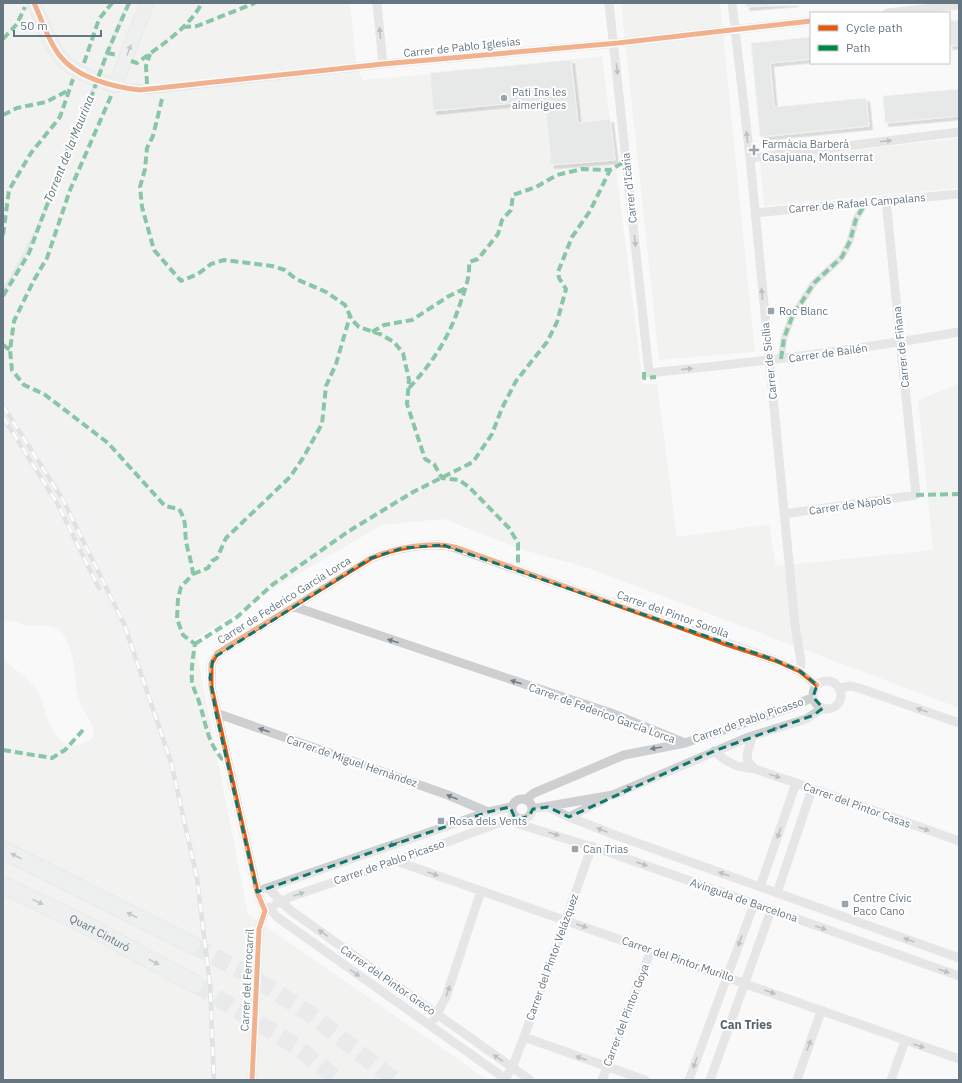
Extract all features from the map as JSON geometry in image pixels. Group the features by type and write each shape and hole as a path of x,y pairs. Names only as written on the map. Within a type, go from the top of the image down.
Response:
{"highway":[{"path":"3,850 192,945"},
{"name":"Quart Cinturó","path":"3,885 82,923 195,984"}],"main road":[{"path":"34,3 57,52 68,64 84,74 112,85 147,3"}],"street":[{"path":"377,3 383,64"},
{"name":"Carrer d'Icària","path":"609,3 648,374"},
{"name":"Carrer de Sicília","path":"732,3 750,158 768,361 801,662 800,671"},
{"path":"896,12 959,5"},
{"name":"Carrer de Pablo Iglesias","path":"112,85 148,90 383,64 810,21"},
{"path":"750,158 959,132"},
{"name":"Carrer de Rafael Campalans","path":"755,213 959,194"},
{"name":"Carrer de Fiñana","path":"886,200 916,495"},
{"path":"781,359 784,338 792,317 814,284 842,258 850,241 856,219 866,202"},
{"name":"Carrer de Bailén","path":"648,374 768,361 959,332"},
{"name":"Carrer de Nàpols","path":"784,514 916,495"},
{"name":"Carrer de Federico García Lorca","path":"256,887 216,713 210,672 213,658 217,653 370,558 384,553 403,548 443,544 518,570"},
{"name":"Carrer del Pintor Sorolla","path":"518,570 775,660 800,671 817,685"},
{"name":"Carrer de Federico García Lorca","path":"292,606 611,713 685,743"},
{"path":"823,681 829,681 839,688 841,694 838,702 831,708 823,708 816,704 813,697 813,692 817,685 823,681"},
{"path":"839,688 851,686 859,688 959,723"},
{"name":"Carrer de Pablo Picasso","path":"526,799 534,793 624,755 685,743 792,707 813,697"},
{"name":"Carrer de Pablo Picasso","path":"569,817 613,795 714,751 752,736 806,719 823,708"},
{"name":"Carrer de Miguel Hernàndez","path":"216,713 448,795 488,812"},
{"path":"752,736 747,755 748,762 755,769"},
{"name":"Carrer del Pintor Casas","path":"714,751 725,760 737,766 755,769 959,841"},
{"path":"760,888 796,783"},
{"path":"777,893 812,789"},
{"name":"Carrer de Pablo Picasso","path":"532,809 613,795"},
{"path":"517,799 526,799 530,802 532,809 530,815 522,820 512,813 511,807 517,799"},
{"name":"Carrer de Pablo Picasso","path":"256,887 268,888 488,812 511,807"},
{"name":"Avinguda de Barcelona","path":"548,807 569,817 760,888 959,958"},
{"name":"Carrer de Pablo Picasso","path":"267,909 293,896 396,861 506,820 522,820"},
{"name":"Avinguda de Barcelona","path":"506,820 522,820 959,976"},
{"name":"Carrer del Pintor Velázquez","path":"512,1068 592,846"},
{"name":"Carrer del Pintor Murillo","path":"396,861 959,1059"},
{"path":"256,887 267,909"},
{"name":"Carrer del Pintor Greco","path":"268,888 280,902 530,1080"},
{"path":"430,1026 446,997 481,891"},
{"path":"689,1080 754,904"},
{"name":"Carrer del Pintor Greco","path":"267,909 276,917 506,1080 512,1068"},
{"name":"Carrer del Ferrocarril","path":"252,1079 259,929 267,909"},
{"path":"710,1080 771,910"},
{"name":"Carrer del Pintor Goya","path":"602,1080 651,950"},
{"path":"797,1080 821,1011"},
{"path":"524,1037 645,1080"},
{"path":"891,1080 905,1041"}],"highlighted area":[{"path":"443,545 775,660 800,671 817,685 813,697 823,708 814,715 714,751 569,817 548,807 533,809 529,816 520,819 514,816 510,807 488,812 257,892 216,713 210,678 213,658 371,558 403,548"}],"shaded area":[{"path":"3,3 350,3 356,61 362,80 499,68 602,56 643,384 657,384 677,537 769,524 776,566 933,550 918,400 959,384 959,708 585,567 520,549 444,519 382,525 286,581 194,640 248,914 488,1080 227,1080 222,968 192,805 155,664 124,585 47,444 3,380"},
{"path":"621,3 720,3 755,352 659,360"},
{"path":"959,138 959,188 764,206 760,161"},
{"path":"3,380 47,444 124,585 155,664 192,805 222,968 227,1080 200,1080 185,904 171,820 138,707 103,613 39,491 3,437"},
{"path":"3,437 39,491 103,613 138,707 171,820 185,904 200,1080 3,1080 3,659 37,690 54,733 59,739 69,745 80,744 93,738 94,733 91,722 79,699 70,648 59,630 51,626 30,626 10,621 3,621"}],"building":[{"path":"746,3 795,3 746,7"},
{"path":"959,20 959,45 950,46 950,21"},
{"path":"810,37 810,59 770,63 774,107 866,98 869,126 760,137 751,43"},
{"path":"571,60 578,123 610,119 615,160 551,165 545,100 433,111 430,73"},
{"path":"959,89 959,116 885,123 883,96"}],"waterway":[{"name":"Torrent de la Maurina","path":"98,77 128,3"},
{"name":"Torrent de la Maurina","path":"3,291 18,267 43,215 96,82"}],"tunnel":[{"path":"192,945 246,973 313,1016 394,1080"},
{"path":"195,984 297,1047 338,1080"}],"railway":[{"path":"3,406 63,500 124,624 171,762 197,878 210,985 214,1080"},
{"path":"3,417 57,503 99,588"}],"marked path":[{"path":"84,63 99,19 112,3"},
{"path":"3,296 29,253 74,133 86,112 107,53 129,3"},
{"path":"131,61 137,63 173,36 189,21 202,3"},
{"path":"183,27 197,26 255,3"},
{"path":"3,39 17,24 25,7"},
{"path":"107,53 117,55"},
{"path":"147,84 146,66 150,54"},
{"path":"3,235 9,190 31,153 60,117 73,79"},
{"path":"3,115 17,108 46,102 69,90"},
{"path":"111,96 70,190 47,258 34,280 14,321 10,350 12,370 24,385 44,394 108,443 165,506 179,509 185,524 186,541 193,574 181,587 178,598 177,619 183,635 195,644 192,667 193,684 209,736 216,750 227,764"},
{"path":"162,99 153,136 147,148 145,169 140,187 142,207 154,250 181,281 198,274 211,264 224,260 272,266 285,270 296,279 326,292 345,305 352,320 359,327 380,334 394,342 403,353 409,380 407,404 425,459 434,464 442,478 459,480 469,487 509,528 518,543 518,570"},
{"path":"195,644 237,617 272,585 349,531 413,492 473,462 492,434 502,408 516,381 547,342 557,322 566,289 559,278 558,272 572,237 590,211 610,170 626,161"},
{"path":"409,388 434,358 452,326 466,286 469,272 469,262 478,259 498,234 502,220 511,210 513,195 536,187 557,175 582,169 610,170"},
{"path":"781,359 784,338 792,317 814,283 842,257 850,241 856,219 866,202"},
{"path":"372,332 384,325 412,320 449,296 466,288"},
{"path":"193,574 208,568 212,561 217,558 226,538 290,477 303,458 322,424 326,386 336,364 350,316"},
{"path":"3,345 10,350"},
{"path":"644,372 644,378 656,377"},
{"path":"916,495 959,494"},
{"path":"3,750 52,758 65,750 83,730"}],"cycle path":[{"path":"34,3 52,44 67,64 86,76 107,84 140,90 383,64 618,43 810,21"},
{"path":"252,1080 259,929 265,911 257,892 211,687 211,664 217,653 371,558 402,548 437,545 458,548 723,643 775,660 800,671 817,685"}],"place":[{"name":"Pati Ins les aimerigues","path":"504,98"},
{"name":"Farmàcia Barberà Casajuana, Montserrat","path":"754,150"},
{"name":"Roc Blanc","path":"771,311"},
{"name":"Rosa dels Vents","path":"441,821"},
{"name":"Can Trias","path":"575,849"},
{"name":"Centre Cívic Paco Cano","path":"845,904"}],"district":[{"name":"Can Tries","path":"746,1025"}]}
